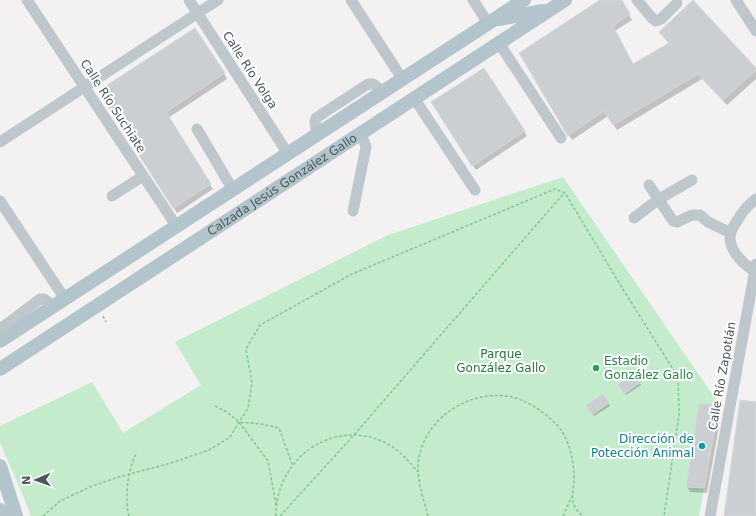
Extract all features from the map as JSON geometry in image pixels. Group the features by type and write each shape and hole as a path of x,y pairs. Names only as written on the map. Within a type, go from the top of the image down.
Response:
{"main road":[{"name":"Calzada Jesús González Gallo","path":"0,341 524,0"},
{"name":"Calzada Jesús González Gallo","path":"0,369 565,0"},
{"path":"490,22 550,10"},
{"path":"0,466 16,516"},
{"path":"0,510 2,516"}],"street":[{"name":"Calle Río Volga","path":"189,0 288,154"},
{"path":"0,142 218,0"},
{"path":"351,0 403,80"},
{"path":"473,0 490,22"},
{"path":"637,0 656,21 661,19 677,3"},
{"path":"736,0 756,31"},
{"name":"Calle Río Suchiate","path":"32,2 85,87 177,227"},
{"path":"499,43 562,138"},
{"path":"414,98 475,190"},
{"path":"197,129 233,190"},
{"path":"353,211 366,147 361,133"},
{"path":"112,196 143,176"},
{"path":"634,218 659,199 692,180"},
{"path":"650,185 673,221 677,222 692,214 700,215 708,222 731,233"},
{"path":"755,268 746,266 736,255 731,242 731,233 744,210 756,199"},
{"path":"0,201 60,303"},
{"name":"Calle Río Zapotlán","path":"710,516 755,268"},
{"path":"0,329 40,299 60,303"}],"path":[{"path":"43,516 60,501 92,486 171,463 209,450 230,437 248,408 252,383 246,349 260,325 352,274 555,189 564,192 678,377 679,415 664,516"},
{"path":"280,516 354,436 564,192"},
{"path":"428,516 418,472 419,454 427,436 437,422 452,408 470,400 494,396 513,397 535,406 555,423 568,442 572,456 574,476 572,495 573,504 583,516"},
{"path":"215,406 227,412 239,422 268,461 276,507 276,516"},
{"path":"239,422 262,424 279,428 292,465"},
{"path":"276,507 281,485 292,465 304,452 320,443 336,437 369,437 384,442 397,450 418,472"},
{"path":"129,516 127,509 130,474 136,454"},
{"path":"563,516 572,495"}],"green space":[{"name":"Parque González Gallo","path":"563,177 719,404 699,516 31,516 0,443 0,426 92,382 123,433 201,385 175,342 388,235"}],"building":[{"path":"600,0 622,0 630,14 613,26 633,64 669,43 659,32 693,0 756,68 756,70 723,100 698,74 613,125 604,111 568,136 519,53"},
{"path":"195,28 225,73 166,112 211,184 173,208 98,91"},
{"path":"484,68 525,131 472,166 431,102"},
{"path":"635,373 641,382 624,394 618,384"},
{"path":"603,394 609,403 592,415 586,405"},
{"path":"740,400 756,402 756,516 724,516"},
{"name":"Dirección de Potección Animal","path":"699,404 719,404 704,488 686,487"}],"place":[{"name":"Estadio González Gallo","path":"596,368"},
{"name":"Dirección de Potección Animal","path":"702,446"}]}
